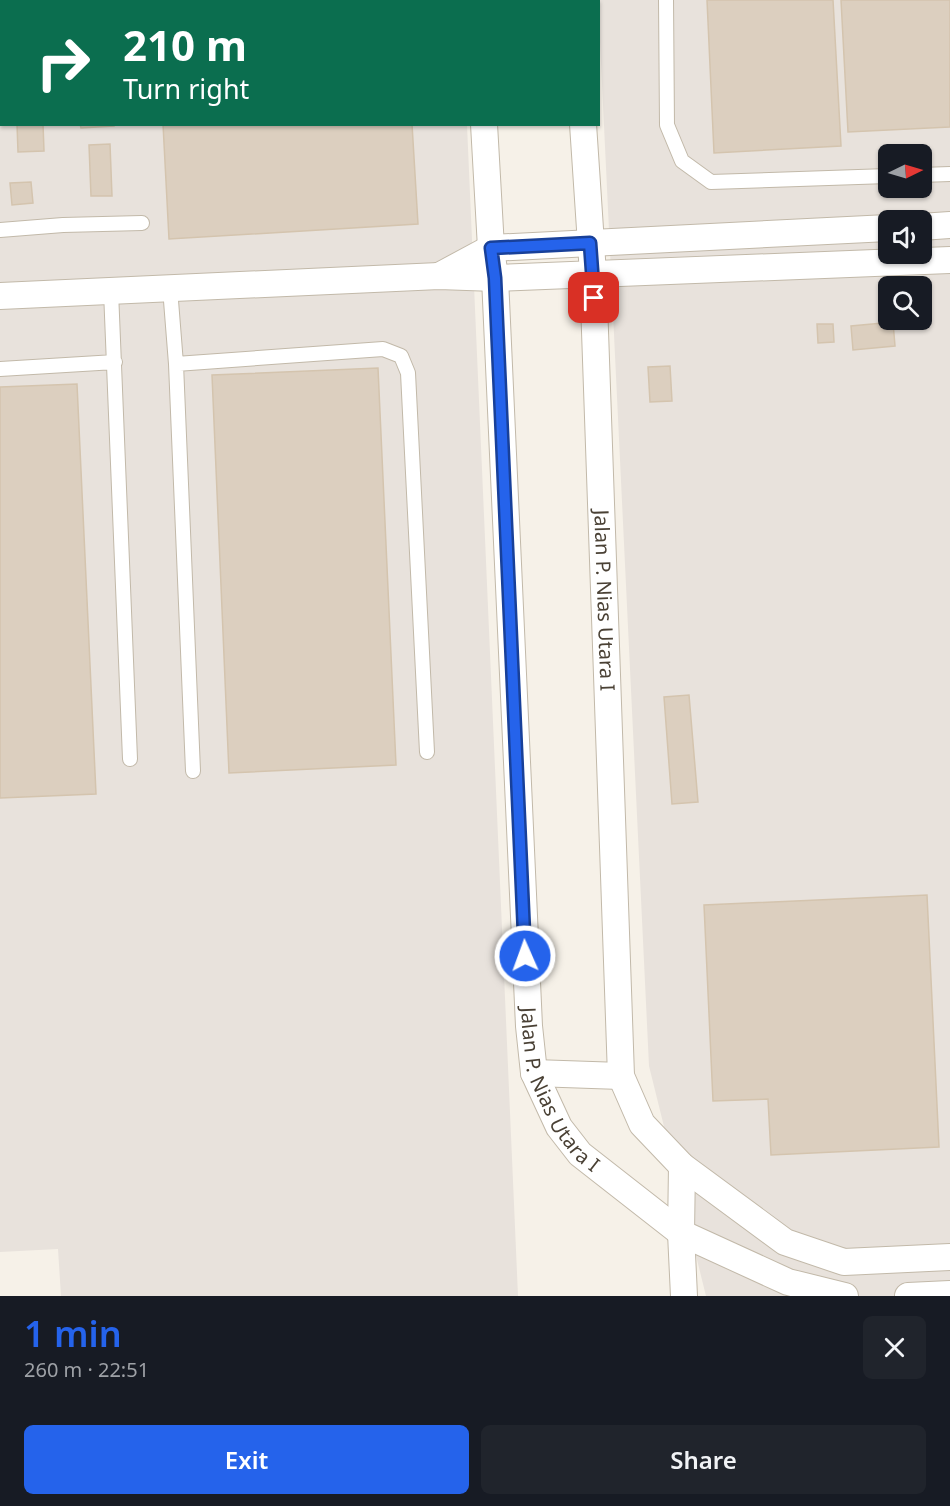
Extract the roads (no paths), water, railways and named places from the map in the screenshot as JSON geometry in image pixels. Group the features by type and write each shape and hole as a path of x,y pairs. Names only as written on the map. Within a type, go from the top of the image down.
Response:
{"street":[{"name":"Jalan P. Nias Utara I","path":"484,126 491,248 495,278 528,1026 534,1072 559,1126 580,1154 681,1233 788,1282 845,1296"},
{"name":"Jalan P. Nias Utara I","path":"583,126 593,274 621,1076"},
{"path":"932,226 950,225"},
{"path":"439,276 491,248 878,229"},
{"path":"0,296 439,276 495,278 950,260"},
{"path":"534,1072 621,1076 642,1124 682,1166 785,1242 844,1262 950,1257"},
{"path":"682,1166 681,1233 684,1296"},
{"path":"908,1296 950,1294"}],"lane":[{"path":"666,0 667,125 682,161 711,182 878,176"},
{"path":"932,175 950,174"},
{"path":"0,230 63,225 142,223"},
{"path":"170,288 176,364 193,771"},
{"path":"111,291 130,759"},
{"path":"176,364 383,349 401,356 408,373 427,752"},
{"path":"0,369 115,362"}]}
